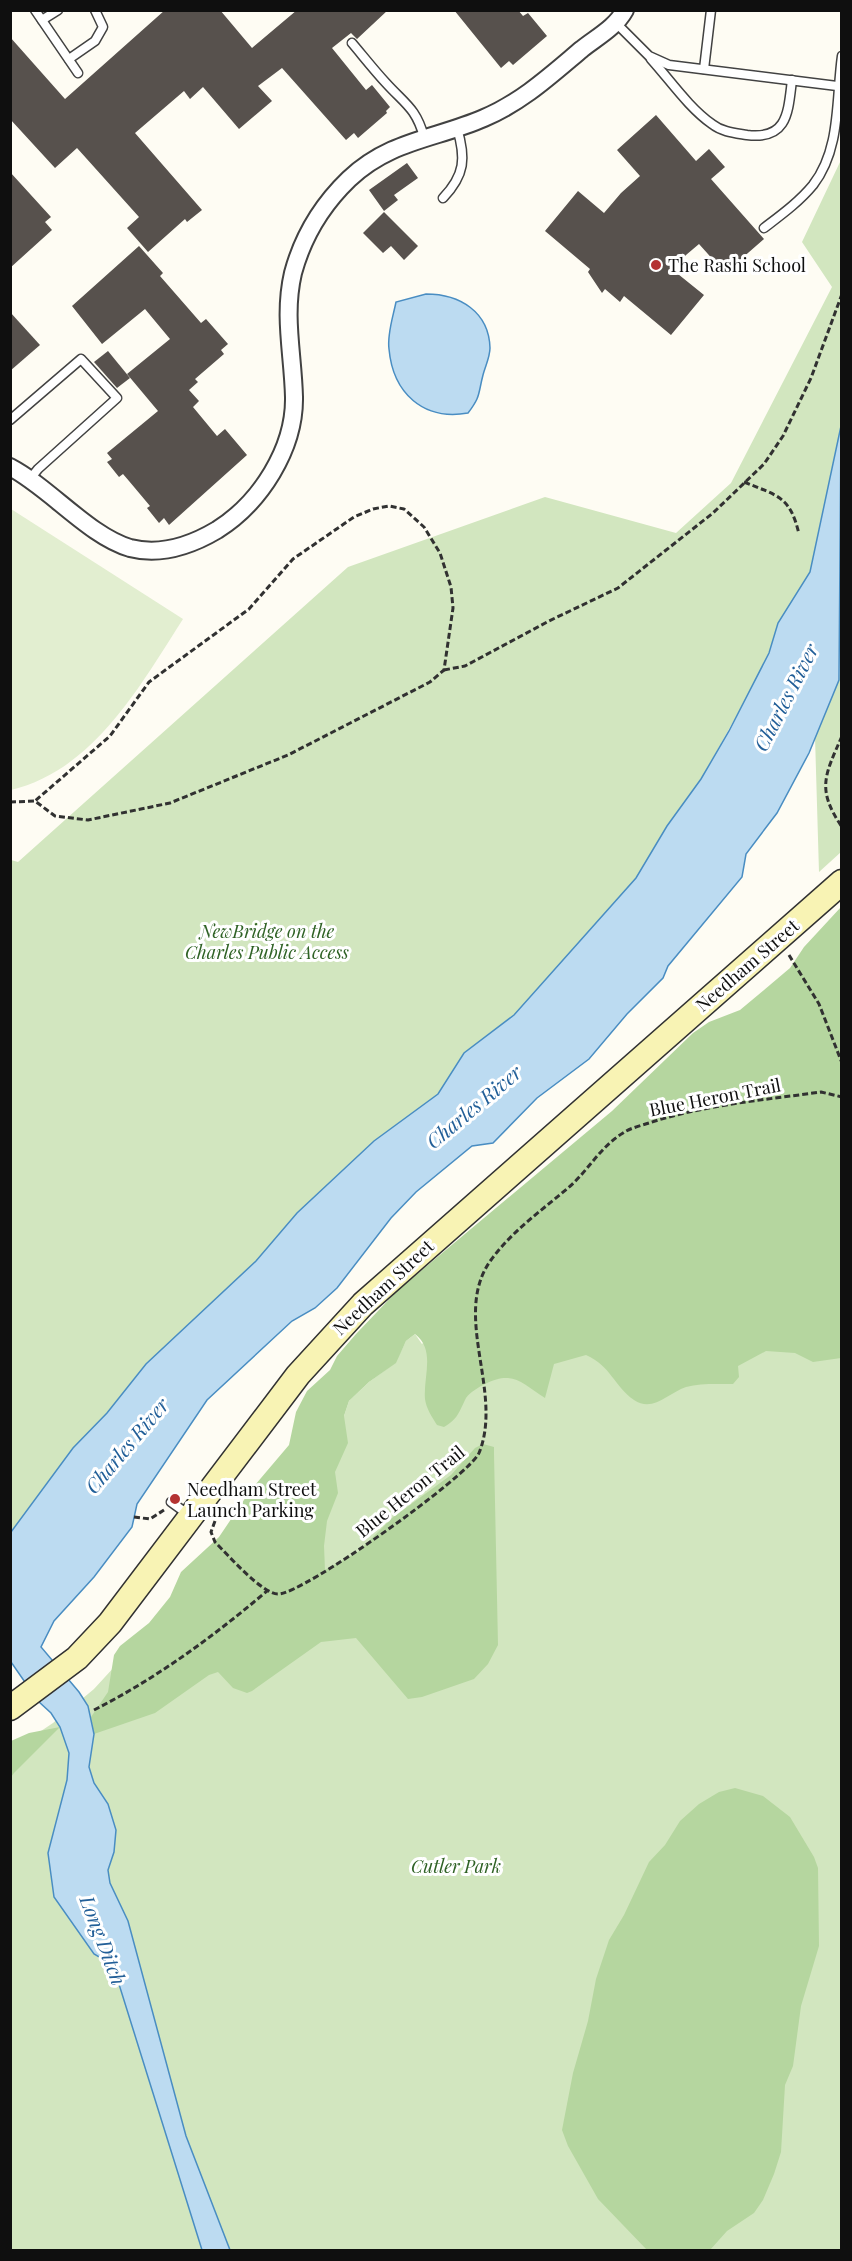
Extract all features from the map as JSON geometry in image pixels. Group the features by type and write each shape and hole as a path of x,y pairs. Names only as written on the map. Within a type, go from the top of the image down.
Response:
{"main road":[{"name":"Needham Street","path":"15,1705 77,1658 129,1602 297,1375 363,1304 842,882"}],"street":[{"path":"10,467 30,479 101,533 119,544 138,550 158,551 183,546 210,534 237,516 267,480 282,451 291,424 294,401 287,314 294,272 307,235 330,200 356,173 385,153 423,137 457,128 493,114 528,94 620,17"}],"lane":[{"path":"35,10 78,73"},
{"path":"42,20 58,10"},
{"path":"69,59 99,37 103,27 95,10"},
{"path":"704,69 711,10"},
{"path":"620,17 642,50 711,124 731,133 757,136 778,129 786,118 792,80"},
{"path":"352,42 386,83 410,105 418,118 423,137"},
{"path":"642,50 662,62 837,86"},
{"path":"764,228 804,195 827,164 835,125 837,86 842,56"},
{"path":"443,198 457,182 464,168 464,152 457,128"},
{"path":"10,420 81,359 117,398 38,469 30,479"},
{"path":"171,1502 192,1517"}],"path":[{"path":"35,801 55,816 87,820 170,803 327,736 430,682 444,670 465,666 549,621 618,588 713,513 764,464 783,436 812,378 842,294"},
{"path":"744,482 783,499 795,516 799,534"},
{"path":"10,802 35,801 110,736 149,682 249,609 293,559 354,517 373,509 388,506 404,509 424,527 440,553 450,587 453,608 444,670"},
{"path":"842,736 824,783 828,805 842,827"},
{"path":"777,938 819,1004 842,1063"},
{"name":"Blue Heron Trail","path":"267,1591 279,1594 290,1592 336,1566 380,1536 476,1459 485,1436 481,1355 475,1314 479,1278 504,1244 578,1179 608,1144 625,1131 665,1118 821,1092 842,1097"},
{"path":"94,1710 134,1690 166,1668 267,1591 215,1542 211,1528 221,1509 208,1495"},
{"path":"134,1517 150,1519 171,1502"}],"green space":[{"name":"NewBridge on the Charles Public Access","path":"841,160 841,426 810,572 778,623 769,653 752,688 701,779 667,826 636,878 514,1015 464,1053 438,1094 374,1141 297,1213 256,1261 146,1364 107,1413 73,1448 11,1532 11,860 18,862 348,567 545,497 676,533 731,483 832,287 802,242"},
{"path":"11,509 183,619 132,697 91,745 67,764 40,780 11,790"},
{"path":"841,664 841,852 819,872 815,737 839,680"},
{"path":"841,907 841,1358 813,1362 795,1353 766,1351 738,1366 739,1377 733,1384 703,1384 686,1387 660,1401 648,1404 634,1400 602,1365 586,1355 554,1364 545,1398 523,1383 510,1378 485,1384 466,1398 455,1418 444,1427 437,1425 427,1406 425,1391 427,1356 421,1340 415,1334 406,1341 396,1363 369,1382 349,1401 344,1416 348,1443 335,1472 338,1493 327,1521 324,1546 325,1570 358,1552 392,1518 451,1475 475,1448 483,1444 494,1447 498,1645 488,1664 474,1679 422,1697 408,1699 356,1638 321,1642 252,1691 247,1693 233,1688 218,1672 209,1675 155,1713 94,1734 91,1717 108,1692 114,1655 120,1646 149,1623 170,1597 181,1572 219,1537 250,1491 289,1445 296,1412 307,1391 330,1370 337,1356 356,1334 398,1290 612,1111 693,1033 709,1022 740,1010 790,968 804,947"},
{"name":"Cutler Park","path":"841,926 841,2250 11,2250 11,1751 53,1723 94,1689 344,1416 349,1401 369,1382 395,1363 406,1341 415,1334 422,1344"},
{"path":"60,1727 11,1777 11,1741 29,1733"},
{"path":"735,1788 763,1796 790,1817 818,1868 819,1946 801,2006 793,2066 785,2085 781,2152 763,2200 754,2213 727,2231 710,2250 647,2250 598,2199 568,2146 562,2130 596,1979 609,1940 624,1915 649,1862 665,1845 680,1821 699,1804 719,1792"}],"water":[{"path":"426,294 450,297 461,302 478,315 488,335 490,348 488,358 477,399 468,413 437,413 424,408 404,391 392,365 389,337 396,302"},
{"path":"841,426 839,680 809,753 777,813 746,854 742,877 668,966 663,978 627,1014 589,1059 537,1098 493,1143 472,1146 416,1192 391,1218 337,1288 315,1308 292,1321 207,1400 137,1504 132,1527 94,1577 54,1621 41,1647 88,1706 94,1734 89,1767 94,1783 108,1804 116,1830 114,1852 108,1870 110,1883 128,1921 186,2136 230,2250 202,2250 113,1965 94,1954 54,1897 48,1853 67,1780 69,1753 60,1727 51,1713 38,1701 11,1662 11,1532 73,1448 107,1413 146,1364 256,1261 297,1213 374,1141 438,1094 464,1053 514,1015 636,878 667,826 701,779 729,731 769,653 778,623 810,572"}],"building":[{"path":"165,10 220,10 252,48 297,10 388,10 357,39 351,33 332,48 366,90 372,85 390,107 387,113 358,138 354,133 346,140 282,68 258,86 272,101 239,129 203,87 190,99 184,91 135,133 202,210 187,222 185,219 148,252 127,228 139,217 77,148 55,168 10,119 10,37 65,99"},
{"path":"454,10 518,10 523,16 528,13 547,36 513,65 509,61 501,68"},
{"path":"656,115 696,161 709,149 725,167 711,179 764,239 725,273 699,244 686,255 673,270 704,295 671,335 624,296 620,302 605,289 602,293 588,272 590,269 545,231 578,191 604,213 640,176 617,150"},
{"path":"407,163 418,178 394,195 398,200 384,211 369,190"},
{"path":"10,172 51,217 45,222 52,230 10,268"},
{"path":"384,212 418,246 404,260 391,246 383,253 363,233"},
{"path":"139,246 163,273 160,276 201,323 206,319 228,344 221,350 224,354 195,379 198,382 189,390 199,401 193,407 217,436 225,429 247,455 169,525 164,518 159,523 147,508 150,506 123,474 119,477 107,462 112,459 107,453 158,411 127,374 170,339 145,309 102,344 72,306"},
{"path":"10,312 40,345 10,371"},
{"path":"108,351 130,378 117,388 94,362"}],"place":[{"name":"The Rashi School","path":"656,265"},
{"name":"Needham Street Launch Parking","path":"175,1499"}],"water label":[{"name":"Charles River","path":"785,697"},
{"name":"Charles River","path":"473,1106"},
{"name":"Charles River","path":"126,1445"},
{"name":"Long Ditch","path":"104,1940"}]}
